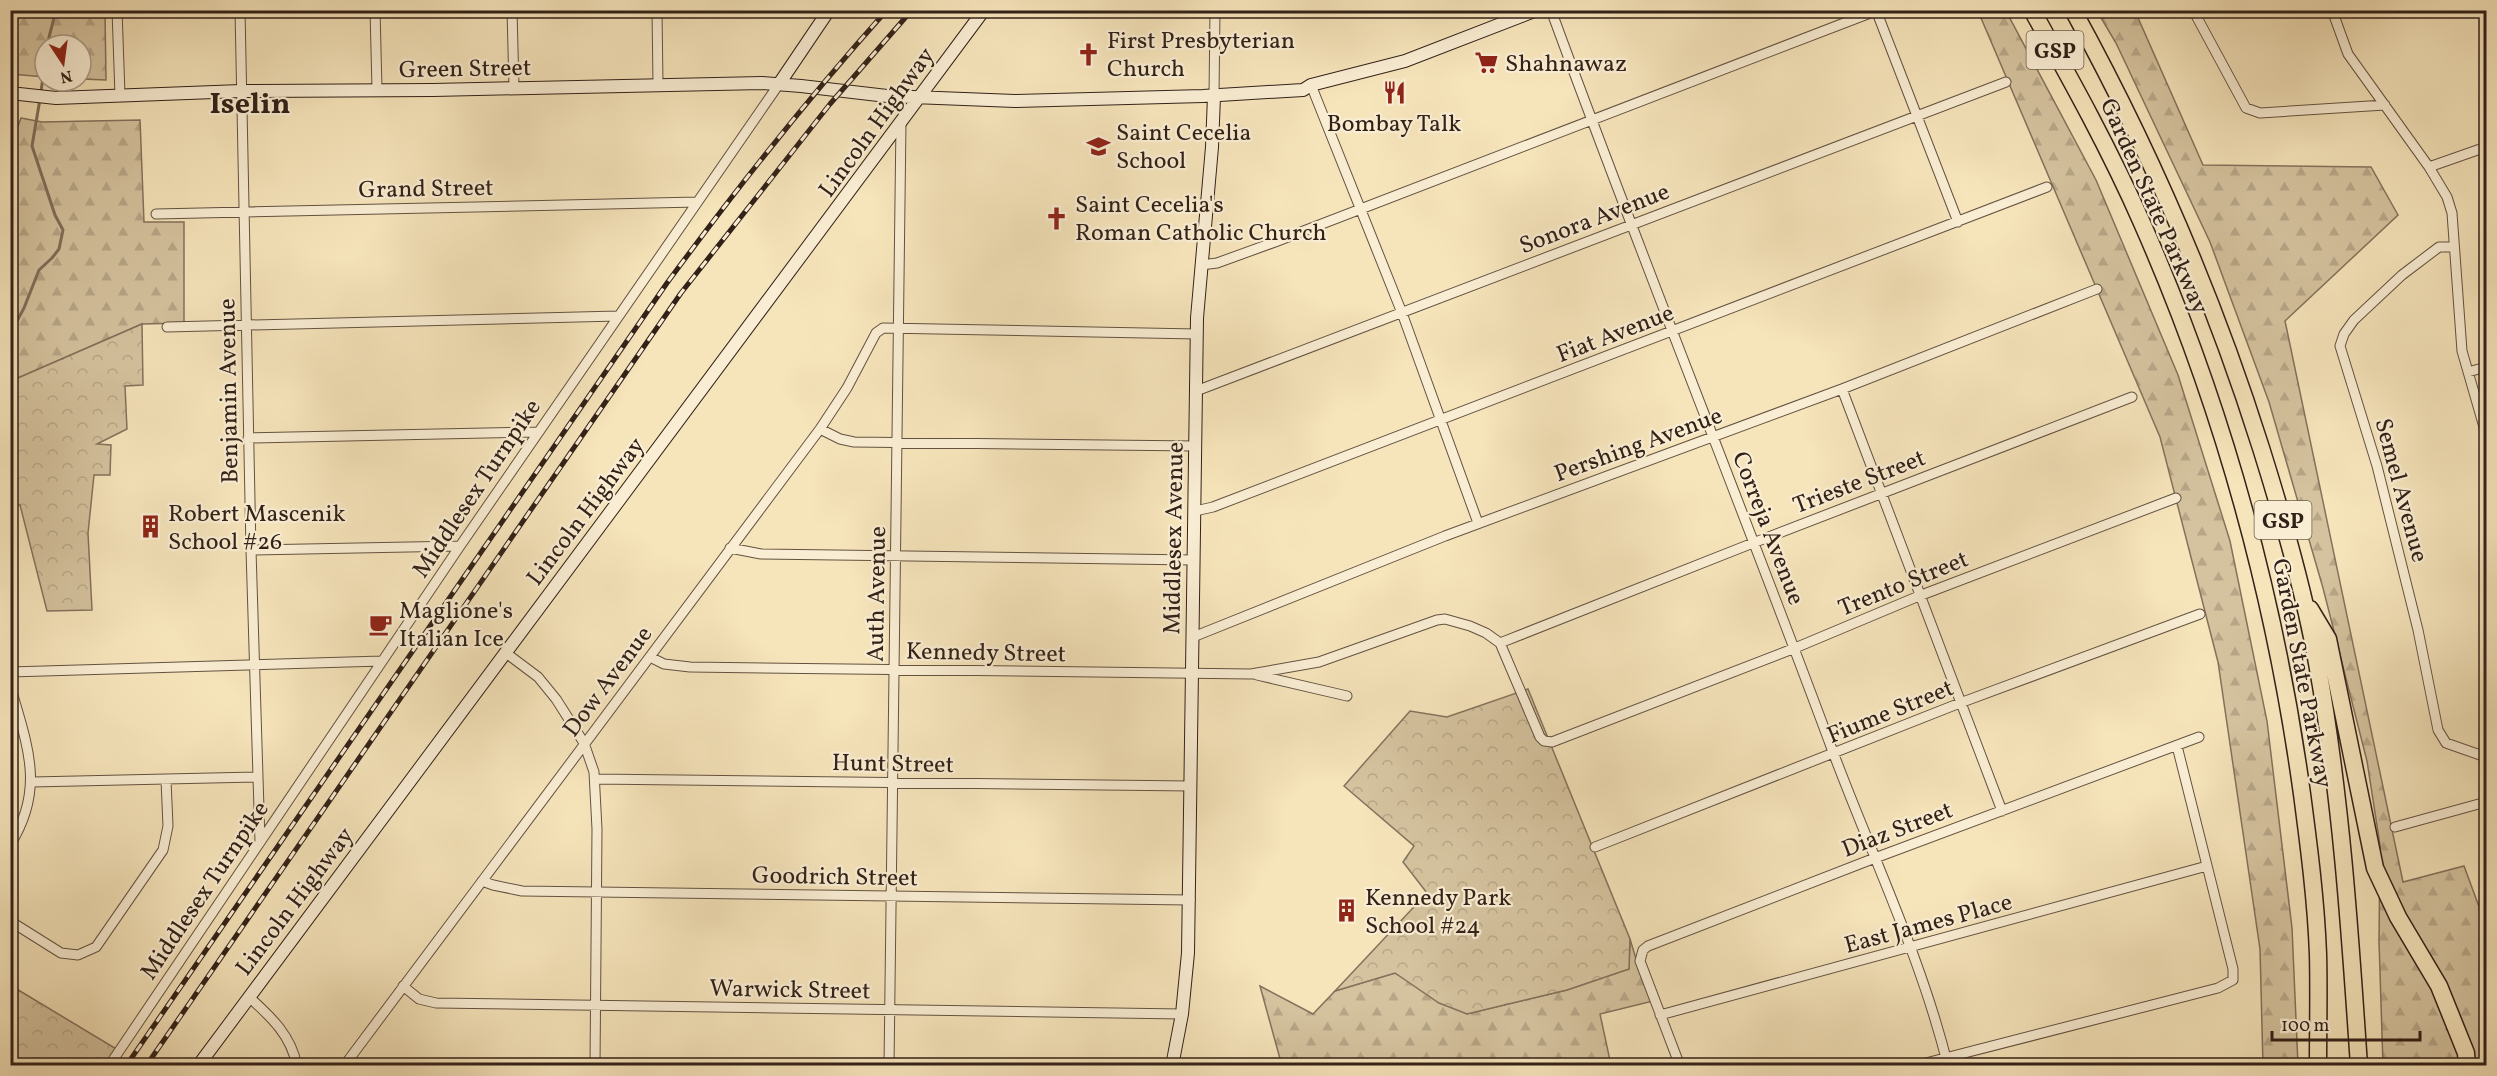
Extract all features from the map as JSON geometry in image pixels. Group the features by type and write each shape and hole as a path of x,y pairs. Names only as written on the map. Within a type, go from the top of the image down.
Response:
{"highway":[{"name":"Garden State Parkway","path":"2032,10 2097,131 2156,255 2207,388 2251,535 2281,668 2306,822 2318,955 2318,1065"},
{"name":"Garden State Parkway","path":"2073,10 2152,164 2213,309 2268,470 2304,600 2317,664 2331,760 2350,927 2359,1065"},
{"path":"2304,600 2328,639 2375,868 2398,917 2439,986 2466,1053 2467,1065"}],"street":[{"path":"117,10 120,95"},
{"name":"Benjamin Avenue","path":"240,10 248,438 260,842"},
{"path":"375,10 377,89"},
{"path":"512,10 514,88"},
{"path":"657,10 658,85"},
{"path":"779,84 829,10"},
{"name":"Lincoln Highway","path":"198,1065 984,10"},
{"name":"Middlesex Avenue","path":"1172,1065 1182,1014 1188,953 1197,333 1213,138 1215,10"},
{"name":"Green Street","path":"12,98 241,91 779,84 919,98 1037,102 1214,96 1303,90 1311,85 1405,61 1538,10"},
{"name":"Correja Avenue","path":"1551,10 1834,754 1912,948 1947,1061"},
{"path":"2193,10 2246,108 2260,113 2385,105"},
{"path":"2332,10 2348,54 2429,167 2447,197 2452,213 2462,351 2487,434"},
{"path":"1201,265 1220,262 1360,210 1877,11 1915,117 1958,222"},
{"name":"Sonora Avenue","path":"1196,391 2006,82"},
{"name":"Middlesex Turnpike","path":"109,1065 460,546 779,84"},
{"path":"1311,85 1402,313 1478,523"},
{"name":"Auth Avenue","path":"889,1065 901,122"},
{"path":"2429,167 2487,147"},
{"name":"Fiat Avenue","path":"1195,511 1214,507 2048,187"},
{"name":"Grand Street","path":"156,214 697,202"},
{"name":"Semel Avenue","path":"2453,247 2439,247 2402,275 2354,321 2344,334 2340,346 2379,477 2418,630 2438,730 2446,743 2485,752 2487,772"},
{"name":"Pershing Avenue","path":"1193,637 1478,523 1842,389 2097,289"},
{"path":"166,327 618,316"},
{"name":"Dow Avenue","path":"344,1065 820,429 848,388 876,333 883,328 1197,333"},
{"path":"2468,372 2487,367"},
{"path":"1842,389 2002,811"},
{"name":"Trieste Street","path":"1500,643 2133,397"},
{"path":"820,429 846,441 1196,446"},
{"path":"248,438 538,432"},
{"name":"Trento Street","path":"1500,643 1540,737 1544,741 1552,742 1795,648 1919,596 2176,498"},
{"path":"251,550 460,546"},
{"path":"730,548 761,554 1194,560"},
{"name":"Fiume Street","path":"1595,847 1960,703 2200,614"},
{"name":"Kennedy Street","path":"650,657 659,662 681,666 1251,674 1319,662 1445,619 1470,626 1500,643"},
{"path":"506,653 544,684 584,743 595,778 597,892 595,1065"},
{"path":"10,672 382,661"},
{"name":"Kennedy Street","path":"1251,674 1347,696"},
{"path":"10,685 30,757 32,782 23,826 10,845"},
{"name":"Diaz Street","path":"1660,1015 1640,962 1643,951 1654,943 2199,737"},
{"path":"1914,1065 1947,1061 2218,988 2233,980 2234,976 2177,746"},
{"path":"32,782 257,777"},
{"name":"Hunt Street","path":"595,778 1191,786"},
{"path":"10,921 61,953 78,955 96,947 163,850 168,826 166,780"},
{"path":"2396,827 2487,802"},
{"name":"East James Place","path":"1660,1015 2206,866"},
{"name":"Goodrich Street","path":"482,881 522,891 1190,900"},
{"name":"Warwick Street","path":"403,986 419,999 431,1003 1182,1014"},
{"path":"249,997 272,1017 283,1031 297,1065"},
{"path":"1660,1015 1680,1065"}],"green space":[{"path":"10,11 105,11 106,80 93,79 93,33 33,33 33,76 11,74"},
{"path":"1978,11 2006,11 2096,180 2178,375 2230,541 2267,721 2292,928 2298,1065 2263,1065 2260,949 2218,662 2160,437"},
{"path":"2097,11 2135,11 2203,165 2371,167 2398,215 2285,321 2403,882 2464,866 2481,912 2486,912 2486,1065 2383,1065 2379,941 2380,845 2367,761 2323,588 2269,402 2210,242 2116,43"},
{"path":"21,118 42,122 140,120 144,222 184,222 184,323 142,324 11,381 10,147"},
{"path":"142,324 143,385 125,386 127,429 97,444 111,445 110,475 94,475 88,533 92,610 47,611 20,505 11,507 11,381"},
{"path":"1528,689 1630,939 1629,969 1567,990 1467,1014 1439,1003 1395,973 1335,991 1427,893 1403,862 1414,846 1344,786 1410,711 1447,717"},
{"path":"1630,939 1640,972 1653,1001 1600,1014 1611,1065 1282,1066 1260,986 1313,1014 1335,991 1395,973 1467,1014 1567,990 1629,969"},
{"path":"10,985 123,1053 114,1065 11,1065"}],"waterway":[{"path":"50,33 56,10"},
{"path":"10,334 24,308 39,270 59,249 63,230 55,215 32,146 40,99"}],"railway":[{"path":"126,1066 667,283 774,144 887,10"},
{"path":"146,1066 681,293 830,104 912,10"}],"place":[{"name":"First Presbyterian Church","path":"1089,54"},
{"name":"Shahnawaz","path":"1487,63"},
{"name":"Bombay Talk","path":"1394,93"},
{"name":"Saint Cecelia School","path":"1098,146"},
{"name":"Saint Cecelia's Roman Catholic Church","path":"1057,218"},
{"name":"Robert Mascenik School #26","path":"150,527"},
{"name":"Maglione's Italian Ice","path":"381,624"},
{"name":"Kennedy Park School #24","path":"1347,911"}],"district":[{"name":"Iselin","path":"250,103"}]}
